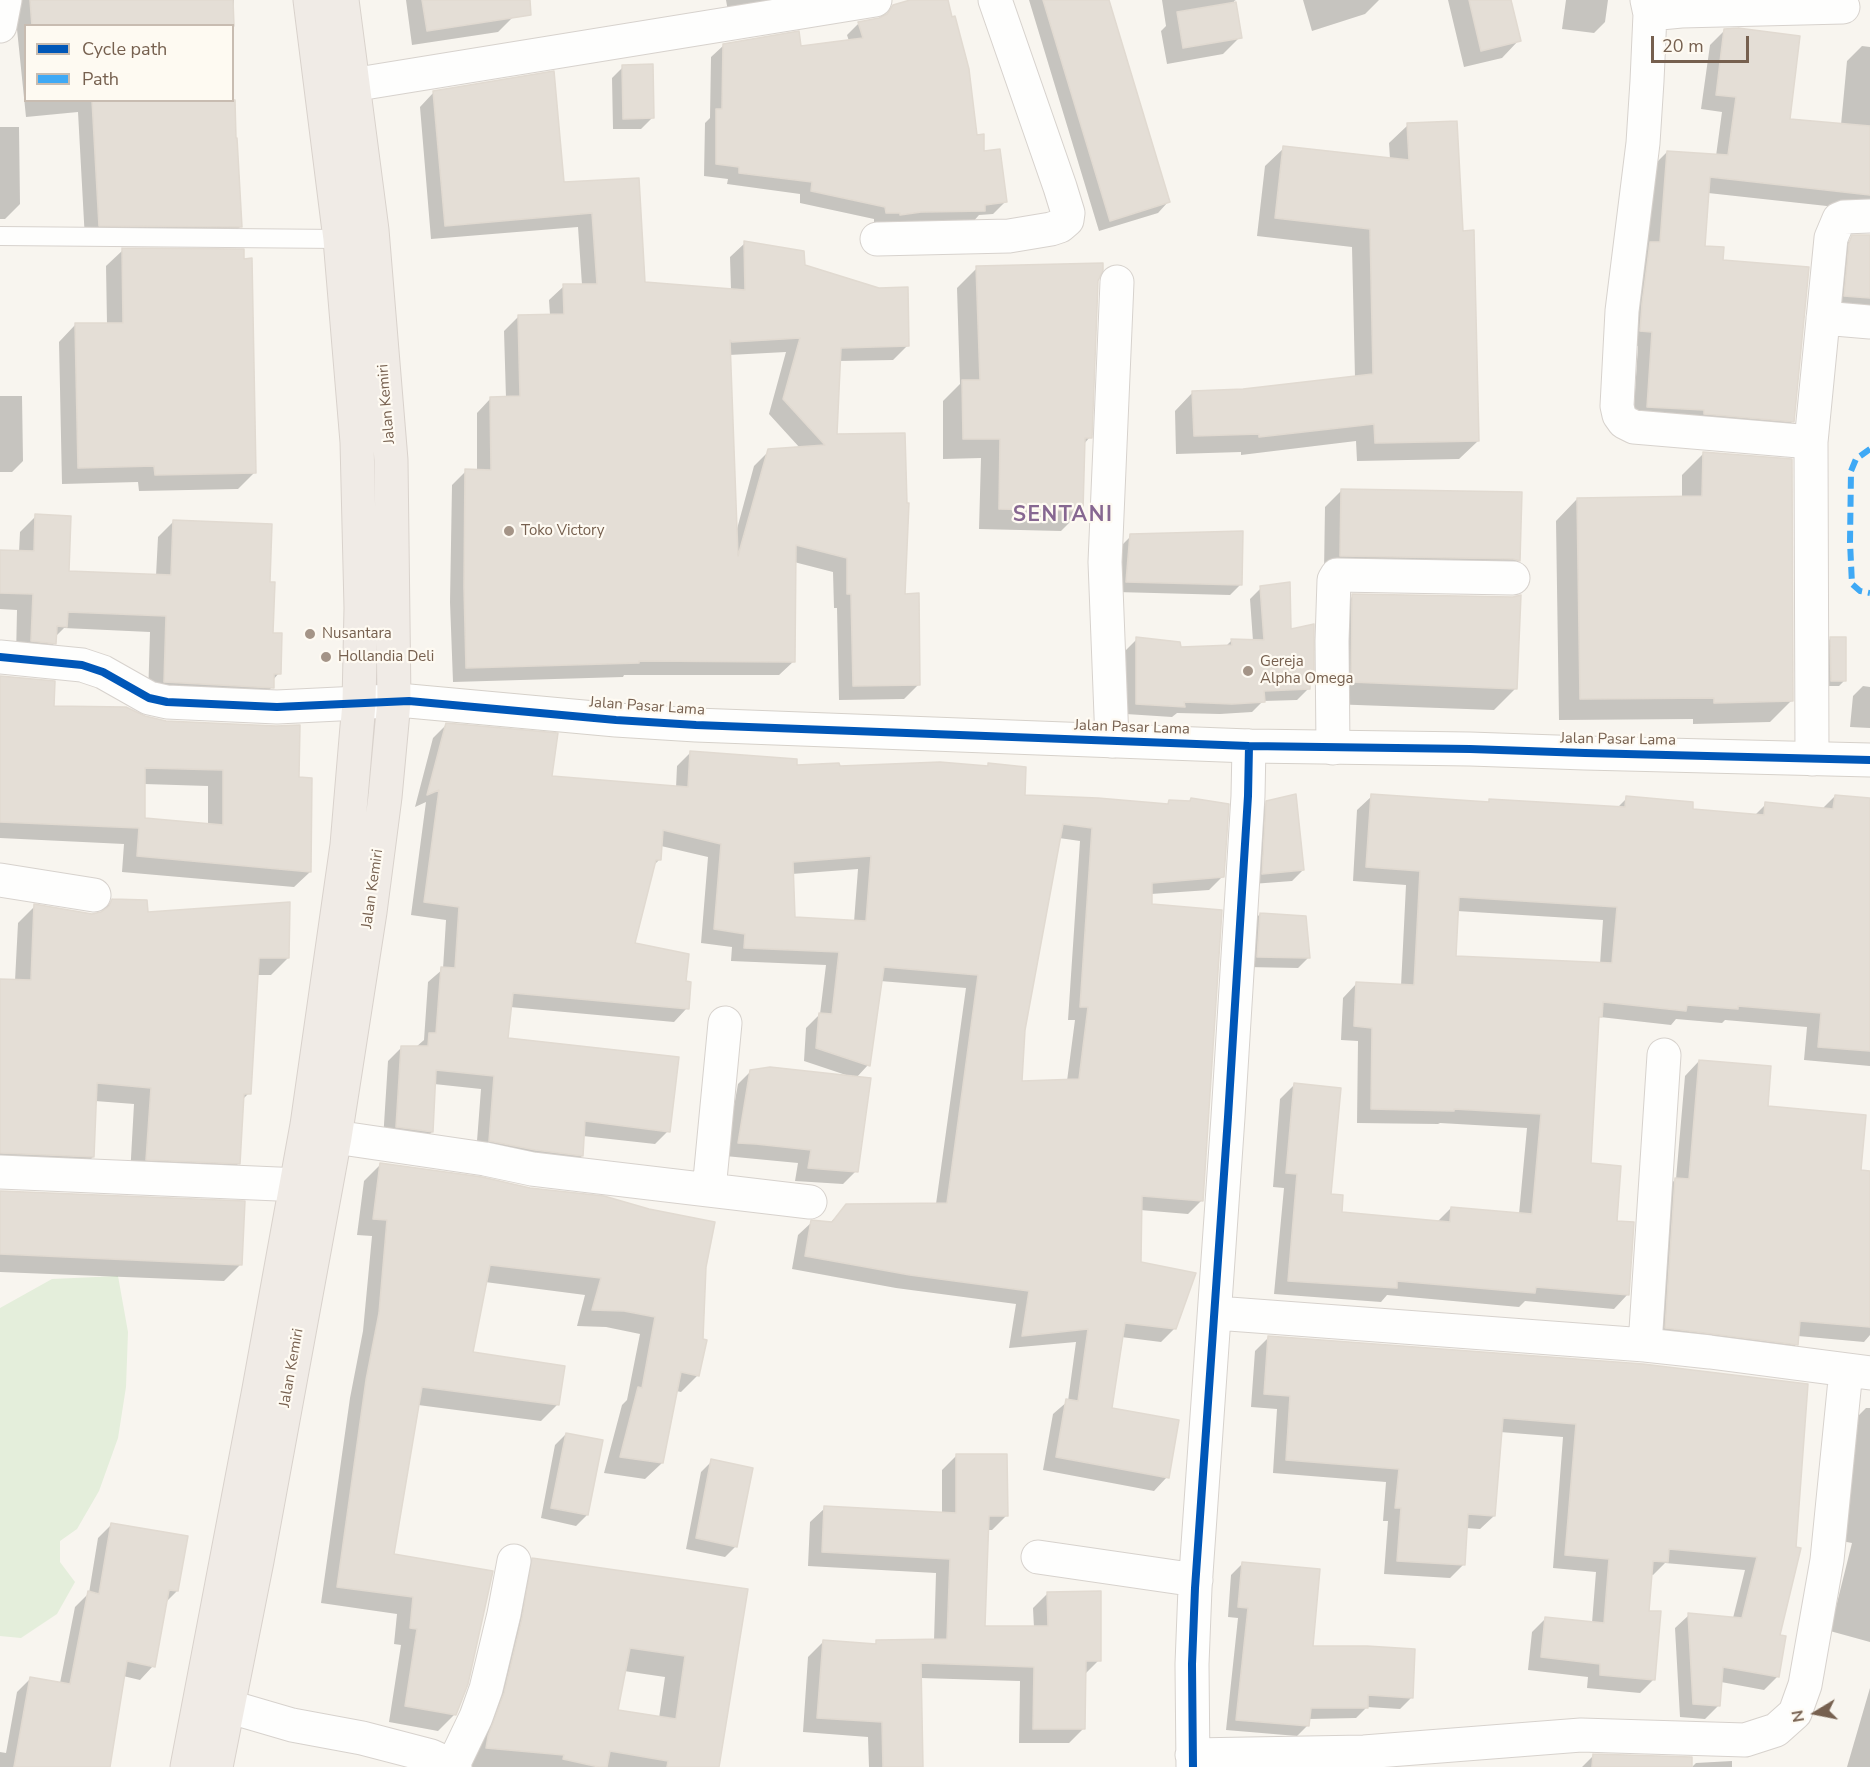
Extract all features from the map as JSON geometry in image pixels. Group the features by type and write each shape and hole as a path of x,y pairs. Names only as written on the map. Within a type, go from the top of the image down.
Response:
{"highway":[{"name":"Jalan Kemiri","path":"216,1767 257,1561 311,1185 308,1113 347,845 359,703 361,608 357,442 340,239 310,0"},
{"name":"Jalan Kemiri","path":"187,1767 311,1185 335,1137 370,912 385,797 394,701 391,460 372,230 342,0"}],"street":[{"path":"0,26 5,0"},
{"path":"352,85 875,0"},
{"path":"877,239 1009,236 1051,229 1068,220 1060,187 995,0"},
{"path":"1811,442 1634,427 1624,422 1617,406 1622,311 1643,143 1649,7 1681,11 1843,7"},
{"path":"1812,759 1811,442 1831,238 1839,219 1870,216"},
{"path":"1112,741 1105,562 1117,282"},
{"path":"1823,318 1870,322"},
{"path":"1333,748 1332,641 1334,580 1337,575 1513,578"},
{"name":"Jalan Pasar Lama","path":"0,657 82,665 103,672 148,698 167,702 277,707 409,701 685,724 1249,746 1470,749 1870,760"},
{"path":"1216,1313 1645,1346 1858,1371 1805,1685 1795,1713 1776,1730 1745,1740 1581,1735 1364,1752 1193,1761 1192,1664 1196,1580 1216,1313 1249,746"},
{"path":"0,880 94,895"},
{"path":"709,1190 725,1023"},
{"path":"1645,1346 1664,1055"},
{"path":"335,1137 485,1159 532,1169 810,1202"},
{"path":"0,1172 311,1185"},
{"path":"1038,1557 1196,1580"},
{"path":"227,1706 292,1725 362,1737 431,1756 454,1766 476,1718 486,1689 514,1561"}],"lane":[{"path":"0,236 340,239"}],"green space":[{"path":"118,1276 128,1332 126,1387 118,1438 99,1491 77,1529 60,1541 60,1562 75,1582 57,1614 21,1638 0,1636 0,1308 52,1279"}],"building":[{"path":"30,0 233,0 234,24 32,24"},
{"path":"422,0 530,0 531,15 427,31"},
{"path":"910,0 948,0 952,17 955,16 969,69 977,135 984,134 984,151 1000,149 1007,202 985,205 985,211 921,212 900,215 900,213 886,213 885,207 811,191 812,182 739,173 739,167 716,164 716,109 722,109 723,44 799,31 801,46 863,38 858,22 879,18 887,14 893,5"},
{"path":"1043,0 1109,0 1170,202 1110,221"},
{"path":"1469,0 1511,0 1521,41 1481,51"},
{"path":"1236,2 1242,38 1183,48 1177,12"},
{"path":"1738,28 1800,36 1790,119 1870,126 1870,195 1710,177 1705,246 1724,247 1723,260 1809,267 1794,422 1704,414 1704,410 1647,407 1652,332 1640,331 1642,303 1650,242 1660,242 1667,151 1728,155 1736,97 1716,95 1724,29"},
{"path":"653,64 654,118 623,119 622,65"},
{"path":"554,71 564,182 639,178 645,282 745,290 744,241 804,251 805,265 879,288 908,287 909,346 841,348 837,434 905,433 907,503 909,503 905,594 919,593 920,685 853,686 851,594 847,594 847,558 796,545 795,662 639,661 639,663 466,668 465,469 491,470 490,397 520,396 518,315 564,314 563,284 597,284 592,213 445,226 433,91","holes":["800,338 783,399 825,445 768,449 738,556 730,340 732,342"]},
{"path":"235,100 242,227 99,226 92,102 234,102"},
{"path":"1457,121 1463,231 1474,230 1479,441 1375,443 1374,424 1259,437 1259,434 1194,436 1192,391 1243,389 1373,374 1370,229 1275,218 1283,146 1409,160 1407,123"},
{"path":"1852,235 1870,235 1870,298 1844,296 1849,243"},
{"path":"122,248 244,249 244,259 252,258 256,473 155,475 154,466 78,468 75,323 123,323"},
{"path":"1103,263 1103,270 1098,281 1092,438 1085,438 1083,511 999,509 1000,439 963,439 962,380 980,380 976,266"},
{"path":"1703,452 1792,459 1793,701 1714,703 1714,698 1580,699 1577,498 1702,496"},
{"path":"1341,489 1522,492 1520,561 1513,559 1340,556"},
{"path":"35,514 71,516 69,571 171,575 173,520 272,524 270,582 275,582 273,633 282,633 281,674 274,674 274,688 164,682 166,616 68,612 67,627 57,626 56,644 31,641 33,594 0,593 0,550 34,551"},
{"path":"1243,531 1242,585 1126,582 1130,534"},
{"path":"1290,582 1291,629 1314,624 1314,681 1310,681 1310,689 1264,691 1265,702 1232,704 1184,702 1185,707 1136,704 1136,637 1180,642 1181,647 1232,645 1231,639 1264,640 1260,586"},
{"path":"1352,594 1513,597 1521,595 1517,689 1351,682"},
{"path":"1830,637 1846,637 1846,681 1831,681"},
{"path":"0,676 55,681 54,706 126,707 145,716 166,721 300,725 299,777 312,778 311,872 137,856 139,828 0,822","holes":["145,768 223,770 223,825 145,818"]},
{"path":"446,723 558,733 552,776 688,787 690,751 797,759 797,765 839,763 840,766 940,762 988,766 988,763 1026,767 1025,795 1168,804 1169,800 1190,801 1191,798 1229,804 1224,877 1152,883 1152,904 1222,910 1203,1201 1142,1196 1141,1262 1196,1273 1176,1329 1125,1323 1112,1408 1179,1420 1169,1478 1056,1457 1066,1399 1078,1401 1088,1329 1022,1336 1029,1291 910,1275 805,1256 811,1220 832,1222 846,1204 947,1203 978,975 884,967 870,1066 816,1048 819,1013 832,1014 839,952 744,948 745,934 714,929 721,844 663,830 661,860 656,860 635,943 689,954 686,981 691,982 689,1009 513,993 508,1038 679,1057 670,1132 585,1121 583,1156 489,1141 494,1076 436,1070 433,1132 396,1127 401,1046 428,1046 429,1033 436,1033 441,967 455,968 459,907 424,902 439,790 427,795","holes":["1063,824 1092,828 1080,1007 1088,1007 1079,1079 1022,1081 1025,1030","871,856 866,921 795,917 793,862"]},
{"path":"1296,794 1304,870 1262,874 1266,801"},
{"path":"1371,794 1489,802 1489,799 1625,807 1626,796 1693,802 1693,809 1764,815 1765,802 1833,809 1835,795 1870,798 1870,1051 1818,1047 1821,1013 1738,1006 1738,1009 1687,1005 1686,1011 1603,1002 1602,1017 1599,1017 1591,1163 1621,1166 1617,1221 1634,1222 1629,1295 1536,1287 1535,1293 1397,1281 1397,1288 1288,1281 1297,1174 1286,1173 1294,1083 1341,1088 1331,1194 1343,1195 1342,1212 1450,1222 1451,1207 1532,1214 1541,1114 1454,1109 1454,1111 1371,1109 1372,1028 1354,1026 1356,982 1414,985 1420,871 1366,867","holes":["1459,897 1617,907 1612,963 1456,956"]},
{"path":"112,899 147,900 148,912 290,902 289,958 259,958 251,1094 244,1094 240,1164 146,1160 151,1088 97,1083 94,1157 0,1153 0,979 31,980 34,904 92,914 101,912 109,906"},
{"path":"1260,913 1306,916 1310,958 1257,957"},
{"path":"1699,1060 1771,1066 1768,1106 1866,1115 1861,1170 1870,1171 1870,1327 1800,1321 1798,1345 1665,1328 1675,1178 1689,1179"},
{"path":"770,1067 871,1078 858,1172 808,1168 811,1150 738,1143 750,1070"},
{"path":"380,1163 482,1177 530,1188 604,1196 649,1209 715,1222 706,1267 703,1339 707,1340 699,1376 681,1372 663,1463 620,1457 638,1387 642,1388 655,1317 624,1311 592,1310 601,1278 490,1265 473,1352 565,1366 559,1405 422,1387 394,1554 493,1571 468,1684 456,1715 405,1706 417,1629 410,1628 413,1597 337,1587 366,1380 379,1313 387,1220 373,1219"},
{"path":"0,1191 245,1201 242,1265 0,1254"},
{"path":"1268,1336 1643,1364 1808,1384 1796,1547 1801,1548 1780,1635 1786,1636 1779,1677 1723,1667 1720,1706 1693,1704 1688,1613 1742,1618 1757,1557 1669,1549 1668,1562 1653,1561 1649,1611 1661,1611 1655,1680 1600,1675 1600,1664 1541,1657 1545,1617 1604,1623 1609,1559 1565,1555 1576,1424 1503,1418 1495,1516 1468,1514 1465,1565 1397,1561 1401,1508 1395,1508 1399,1469 1286,1460 1290,1396 1264,1394"},
{"path":"566,1433 603,1440 588,1515 551,1508"},
{"path":"956,1454 1007,1454 1008,1516 989,1516 985,1626 1048,1626 1047,1592 1101,1591 1101,1661 1086,1661 1085,1729 1033,1729 1034,1667 921,1663 923,1767 883,1767 882,1722 817,1718 823,1640 876,1644 876,1640 947,1639 950,1559 822,1552 824,1506 956,1513"},
{"path":"711,1459 753,1468 737,1547 696,1538"},
{"path":"111,1523 188,1536 178,1591 169,1590 155,1667 127,1661 110,1767 14,1767 30,1677 70,1684 88,1591 99,1594"},
{"path":"532,1558 748,1589 719,1767 667,1767 668,1761 610,1751 607,1767 599,1767 563,1759 564,1755 486,1748 488,1736 504,1693 522,1618","holes":["630,1648 685,1656 676,1719 618,1710"]},
{"path":"1242,1562 1320,1569 1313,1646 1415,1649 1413,1698 1368,1695 1368,1708 1311,1708 1309,1726 1236,1720 1248,1608 1238,1607"},
{"path":"1593,1754 1692,1757 1692,1767 1592,1767"}],"marked path":[{"path":"1870,449 1856,459 1851,471 1850,542 1852,584 1860,591 1870,593"}],"cycle path":[{"path":"0,657 82,665 103,672 149,698 167,702 277,707 409,701 696,725 1249,746 1470,749 1870,760"},
{"path":"1193,1767 1192,1664 1195,1588 1228,1117 1248,796 1249,746"}],"place":[{"name":"Toko Victory","path":"509,531"},
{"name":"Nusantara","path":"310,634"},
{"name":"Hollandia Deli","path":"326,657"},
{"name":"Gereja Alpha Omega","path":"1248,671"}],"district":[{"name":"SENTANI","path":"1063,516"}]}
